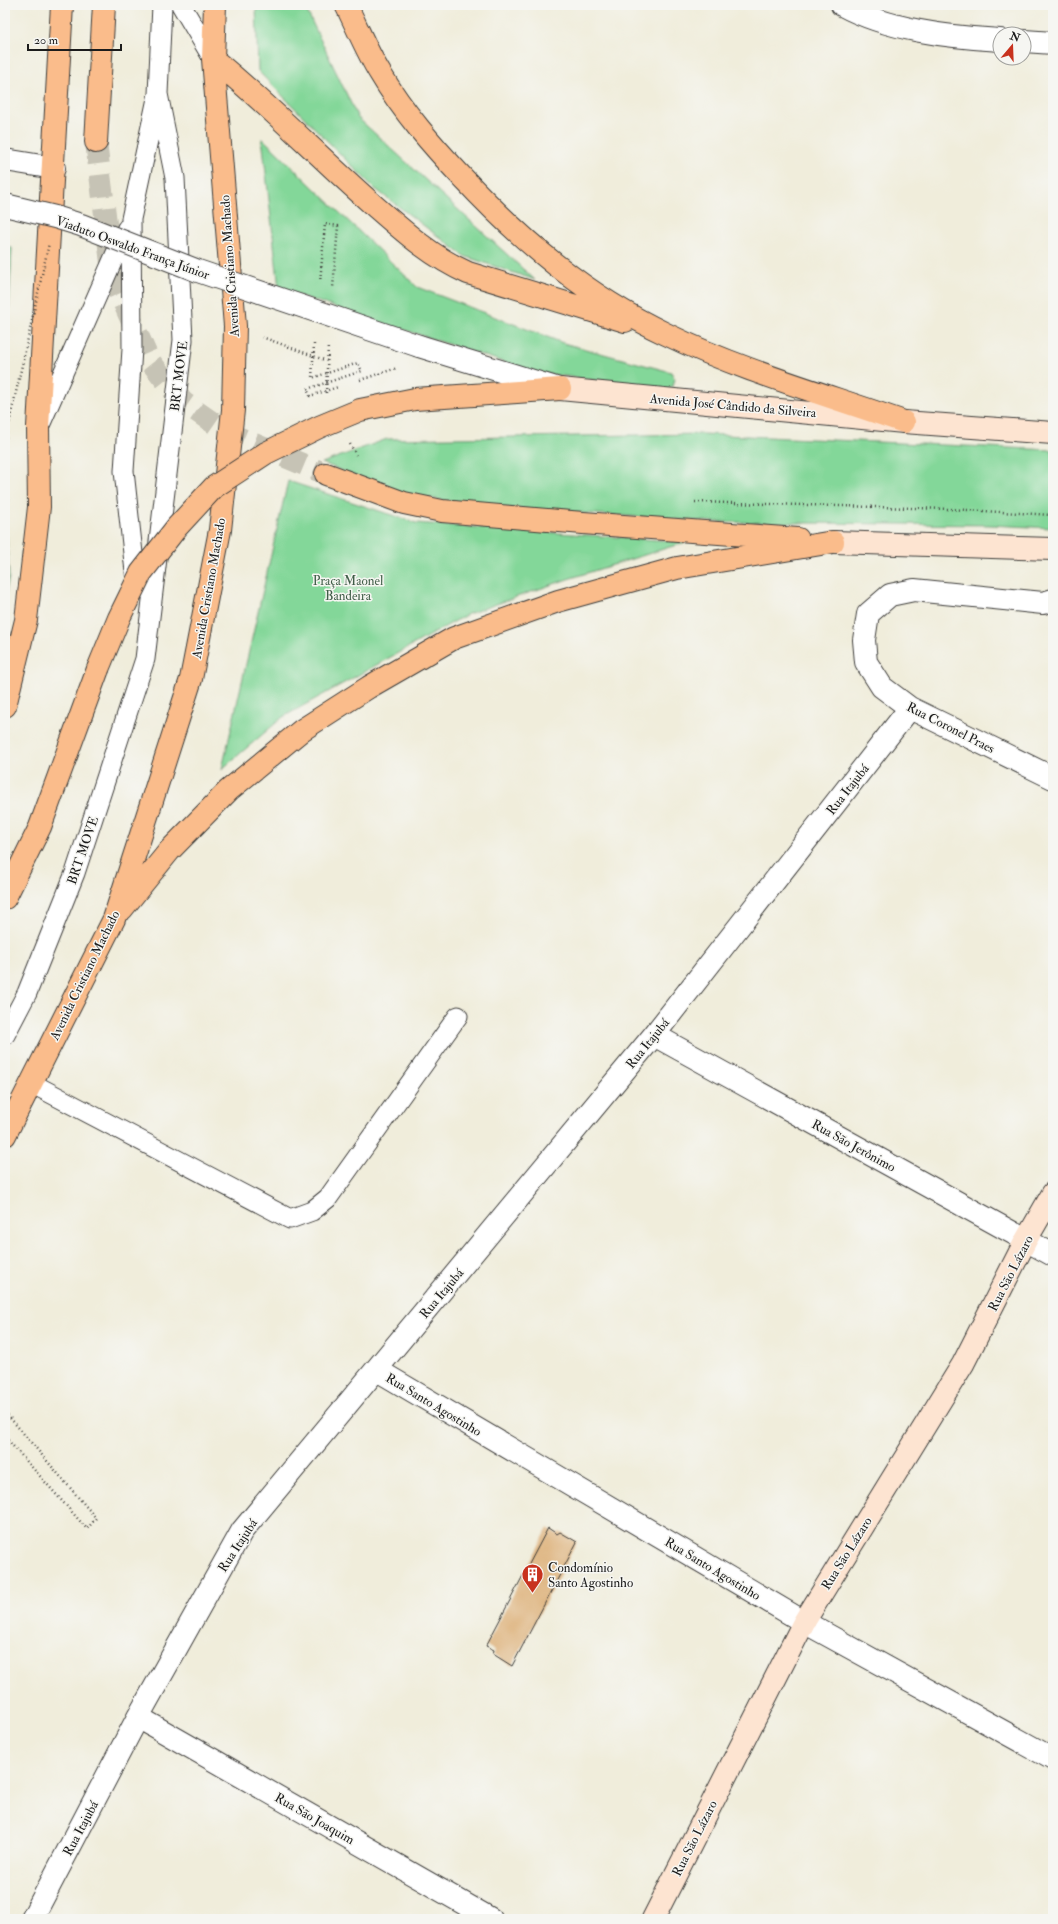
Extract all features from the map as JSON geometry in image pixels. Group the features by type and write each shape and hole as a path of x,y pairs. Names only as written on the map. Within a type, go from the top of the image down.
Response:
{"highway":[{"path":"5,706 26,620 39,507 38,427 54,168 62,5"},
{"path":"96,142 104,5"},
{"name":"Avenida Cristiano Machado","path":"5,1135 114,919 191,679 220,530 233,410 235,326 213,59 215,5"},
{"path":"346,5 380,73 429,142 491,208 550,262 616,308 666,334 731,362 904,422"},
{"path":"213,59 253,92 322,159 393,222 424,248 448,264 468,273 666,334"},
{"path":"5,898 40,828 98,669 119,618 142,573 178,527 214,487 266,453 319,426 360,410 415,399 560,389"},
{"path":"326,474 404,503 442,511 559,522 833,542"},
{"path":"114,919 170,850 229,790 302,730 369,687 454,638 558,601 677,568 833,542"}],"street":[{"path":"842,5 860,15 894,25 970,38 992,39"},
{"path":"1032,41 1053,42"},
{"path":"5,160 54,168"},
{"name":"Viaduto Oswaldo França Júnior","path":"5,205 55,217 198,271 419,346"},
{"name":"Avenida José Cândido da Silveira","path":"419,346 560,389 904,422 1053,433"},
{"path":"833,542 1053,549"},
{"name":"Rua Coronel Praes","path":"1053,600 1042,603 914,590 890,595 868,614 864,640 866,662 882,687 910,708 1053,778"},
{"name":"Rua Itajubá","path":"32,1919 138,1717 242,1531 654,1035 910,708"},
{"name":"Rua São Jerônimo","path":"654,1035 1053,1255"},
{"name":"Rua São Lázaro","path":"653,1919 804,1622 963,1364 1026,1240 1053,1193"},
{"name":"Rua Santo Agostinho","path":"377,1370 804,1622 1053,1759"},
{"name":"Rua São Joaquim","path":"138,1717 491,1919"}],"lane":[{"name":"BRT MOVE","path":"38,427 131,219 158,94 162,5"},
{"path":"181,5 213,59"},
{"name":"BRT MOVE","path":"5,1035 27,993 76,873 144,659 183,340 175,178 158,94"},
{"name":"BRT MOVE","path":"131,219 132,349 124,471 144,659"},
{"path":"31,1083 290,1219 312,1211 328,1198 458,1016"}],"path":[{"path":"5,442 55,217"},
{"path":"235,326 327,361 326,399"},
{"path":"314,344 312,378 358,362 362,371 307,389 310,396 340,387"},
{"path":"354,382 399,367"},
{"path":"346,437 357,456"},
{"path":"690,502 949,509 1053,515"},
{"path":"5,1412 96,1518 87,1529 5,1437"}],"green space":[{"path":"256,5 304,5 358,118 535,280 464,256 374,188 258,71"},
{"path":"262,138 417,287 563,343 671,372 675,379 673,386 668,390 534,372 279,289"},
{"path":"5,246 12,248 5,397"},
{"path":"702,434 1053,450 1053,528 989,525 715,522 493,507 405,495 322,463 387,439"},
{"name":"Praça Maonel Bandeira","path":"288,481 416,523 686,542 568,579 468,614 283,717 222,769"},
{"path":"5,509 9,577 5,596"}],"building":[{"name":"Condomínio Santo Agostinho","path":"548,1528 557,1534 560,1532 577,1542 512,1666 493,1654 494,1650 486,1646"}],"tunnel":[{"path":"96,142 113,279 149,360 183,402 228,433 326,474"}],"place":[{"name":"Condomínio Santo Agostinho","path":"532,1594"}]}
